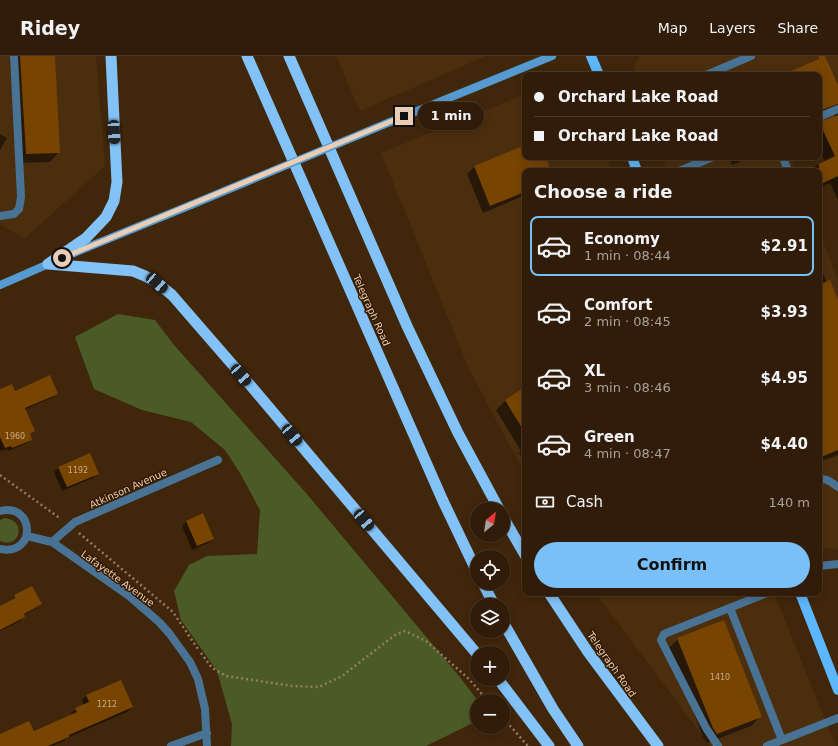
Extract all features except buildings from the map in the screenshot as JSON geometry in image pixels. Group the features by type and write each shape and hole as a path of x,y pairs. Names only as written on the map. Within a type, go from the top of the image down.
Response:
{"highway":[{"path":"48,264 86,238 106,217 114,201 117,182 111,56"},
{"name":"Telegraph Road","path":"247,56 440,494 470,557"},
{"path":"289,56 411,333 458,433 495,502"},
{"path":"48,264 133,271 146,276 157,283 172,296 256,392 470,646"},
{"path":"510,529 522,550"},
{"name":"Telegraph Road","path":"550,596 610,682 658,746"},
{"path":"510,634 553,708 578,746"},
{"path":"503,686 549,746"}],"main road":[{"path":"0,285 552,56"},
{"path":"591,56 598,72"},
{"path":"801,596 838,690"}],"street":[{"path":"0,216 14,214 20,209 21,197 14,56"},
{"path":"713,72 751,56"},
{"path":"822,116 838,109"},
{"path":"686,168 706,160"},
{"name":"Atkinson Avenue","path":"52,542 70,526 218,460"},
{"path":"822,479 827,480 838,487"},
{"path":"0,510 12,510 22,516 28,528 27,536 22,544 16,548 8,550 0,549"},
{"name":"Lafayette Avenue","path":"27,536 52,542 129,596 159,622 169,633 190,662 198,679 205,709 207,746"},
{"path":"822,566 838,564"},
{"path":"718,746 706,728 661,640 664,634 760,596"},
{"path":"730,608 782,740"},
{"path":"767,746 838,718"},
{"path":"171,746 207,732"}],"path":[{"path":"0,475 70,526 173,612 212,668 226,676 292,686 319,687 342,676 395,635 405,631 426,640 469,680 482,694"},
{"path":"510,726 528,746"}],"shaded area":[{"path":"0,56 96,56 105,166 25,238 0,225"},
{"path":"336,56 486,56 360,111"},
{"path":"640,56 838,56 838,116 822,124 822,72 635,72 635,63"},
{"path":"522,95 522,160 608,160 611,168 522,168 522,468 469,369 381,153"},
{"path":"663,160 791,160 795,168 666,168"},
{"path":"822,239 838,280 838,549 822,548"},
{"path":"597,596 775,596 836,746 710,746"}],"green space":[{"path":"118,314 155,320 174,345 306,493 459,676 473,694 470,694 470,724 426,746 231,746 232,724 217,671 181,620 174,591 189,565 207,556 257,554 260,510 240,473 225,450 191,422 142,410 94,389 75,337"},
{"path":"5,518 12,520 17,524 19,529 16,538 12,542 7,543 0,541 0,520"}],"route":[{"path":"62,258 404,116"}]}
